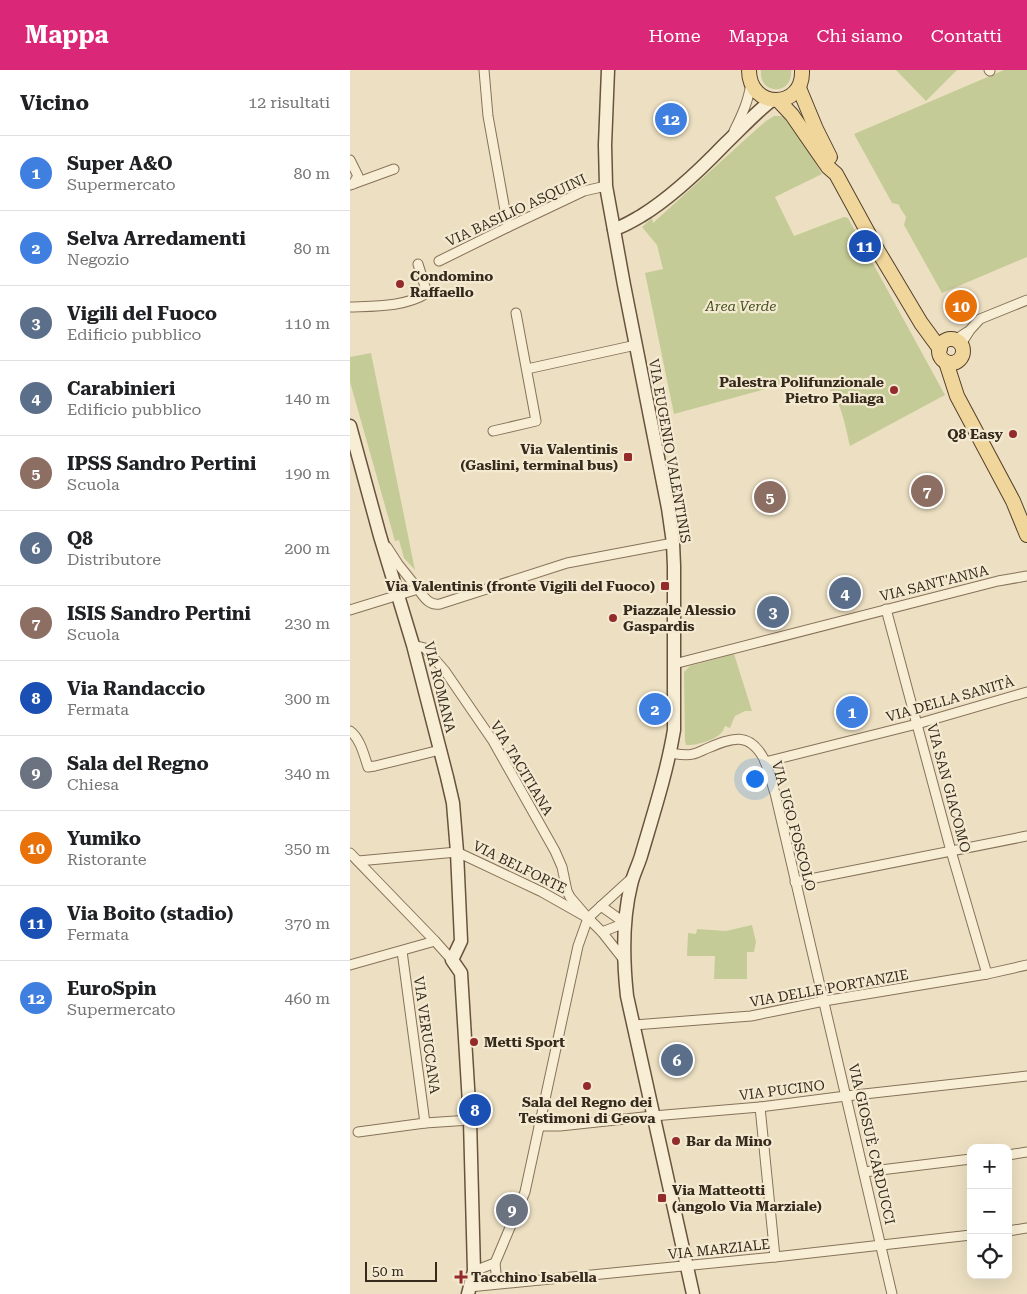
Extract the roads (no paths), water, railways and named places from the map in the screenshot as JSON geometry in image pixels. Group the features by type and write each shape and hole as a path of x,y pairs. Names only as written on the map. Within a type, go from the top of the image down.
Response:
{"main road":[{"name":"VIA EUGENIO VALENTINIS","path":"608,70 605,145 606,186 668,508 673,543 674,730 670,754 634,876 628,903 624,960 627,996 693,1294"},
{"path":"750,76 753,87 761,96 775,100 788,98 798,88 803,70"},
{"path":"798,88 834,164 836,174 916,315 931,335 963,348 960,359 950,362"},
{"path":"614,229 650,210 665,199 721,149 751,117 775,100"},
{"path":"775,100 792,115 828,167 836,174"},
{"path":"950,344 941,356 950,362 957,396 1014,501 1027,535"},
{"name":"VIA ROMANA","path":"350,426 380,536 414,645 453,802 461,941 452,960"},
{"path":"452,960 461,973 470,1120 474,1271 469,1290"}],"street":[{"path":"484,70 488,116 508,227"},
{"path":"732,137 744,112 749,94 750,76"},
{"path":"350,160 358,176 352,184"},
{"path":"352,184 394,169"},
{"name":"VIA BASILIO ASQUINI","path":"439,261 584,191 606,186"},
{"path":"350,307 395,304 420,297 427,292 418,264"},
{"path":"950,344 970,330 980,319 1027,300"},
{"path":"493,431 536,421 516,314"},
{"path":"527,369 636,345"},
{"path":"380,536 398,564 429,602 435,605 567,563 673,543"},
{"name":"VIA SANT'ANNA","path":"674,664 998,581 1027,576"},
{"path":"350,610 418,589"},
{"name":"VIA SAN GIACOMO","path":"886,609 986,974"},
{"name":"VIA TACITIANA","path":"414,645 425,648 445,671 493,741 555,851 570,897 588,918"},
{"name":"VIA DELLA SANITÀ","path":"765,762 917,724 1027,692"},
{"path":"350,731 356,737 368,767 440,750"},
{"name":"VIA UGO FOSCOLO","path":"670,754 694,754 735,738 753,744 760,752 775,793 824,1001"},
{"path":"795,882 1027,836"},
{"name":"VIA BELFORTE","path":"358,861 457,852 542,892 588,918 602,932 624,960"},
{"path":"350,853 452,960"},
{"path":"497,1283 495,1263 525,1192 578,946 588,918 634,876"},
{"path":"601,906 626,924"},
{"path":"602,932 626,924"},
{"path":"350,965 435,941"},
{"name":"VIA VERUCCANA","path":"402,951 425,1123"},
{"name":"VIA DELLE PORTANZIE","path":"634,1026 751,1016 1027,965"},
{"name":"VIA GIOSUÈ CARDUCCI","path":"824,1001 892,1294"},
{"name":"VIA PUCINO","path":"539,1126 560,1126 760,1107 1027,1076"},
{"path":"760,1107 775,1257"},
{"path":"358,1132 425,1123 470,1120"},
{"path":"1012,1154 1027,1152"},
{"path":"864,1172 967,1159"},
{"path":"1012,1230 1027,1228"},
{"name":"VIA MARZIALE","path":"469,1290 497,1283 686,1266 967,1235"},
{"path":"474,1271 495,1263"}],"place":[{"name":"EuroSpin","path":"671,119"},
{"name":"Via Boito (stadio)","path":"865,246"},
{"name":"Condomino Raffaello","path":"400,284"},
{"name":"Yumiko","path":"961,306"},
{"name":"Palestra Polifunzionale Pietro Paliaga","path":"894,390"},
{"name":"Q8 Easy","path":"1013,434"},
{"name":"Via Valentinis (Gaslini, terminal bus)","path":"628,457"},
{"name":"ISIS Sandro Pertini","path":"927,491"},
{"name":"IPSS Sandro Pertini","path":"770,497"},
{"name":"Via Valentinis (fronte Vigili del Fuoco)","path":"665,586"},
{"name":"Carabinieri","path":"845,593"},
{"name":"Vigili del Fuoco","path":"773,612"},
{"name":"Piazzale Alessio Gaspardis","path":"613,618"},
{"name":"Selva Arredamenti","path":"655,709"},
{"name":"Super A&O","path":"852,712"},
{"name":"Metti Sport","path":"474,1042"},
{"name":"Q8","path":"677,1060"},
{"name":"Sala del Regno dei Testimoni di Geova","path":"587,1086"},
{"name":"Via Randaccio","path":"475,1110"},
{"name":"Bar da Mino","path":"676,1141"},
{"name":"Via Matteotti (angolo Via Marziale)","path":"662,1198"},
{"name":"Sala del Regno","path":"512,1210"},
{"name":"Tacchino Isabella","path":"461,1277"}],"park label":[{"name":"Area Verde","path":"741,306"}]}
